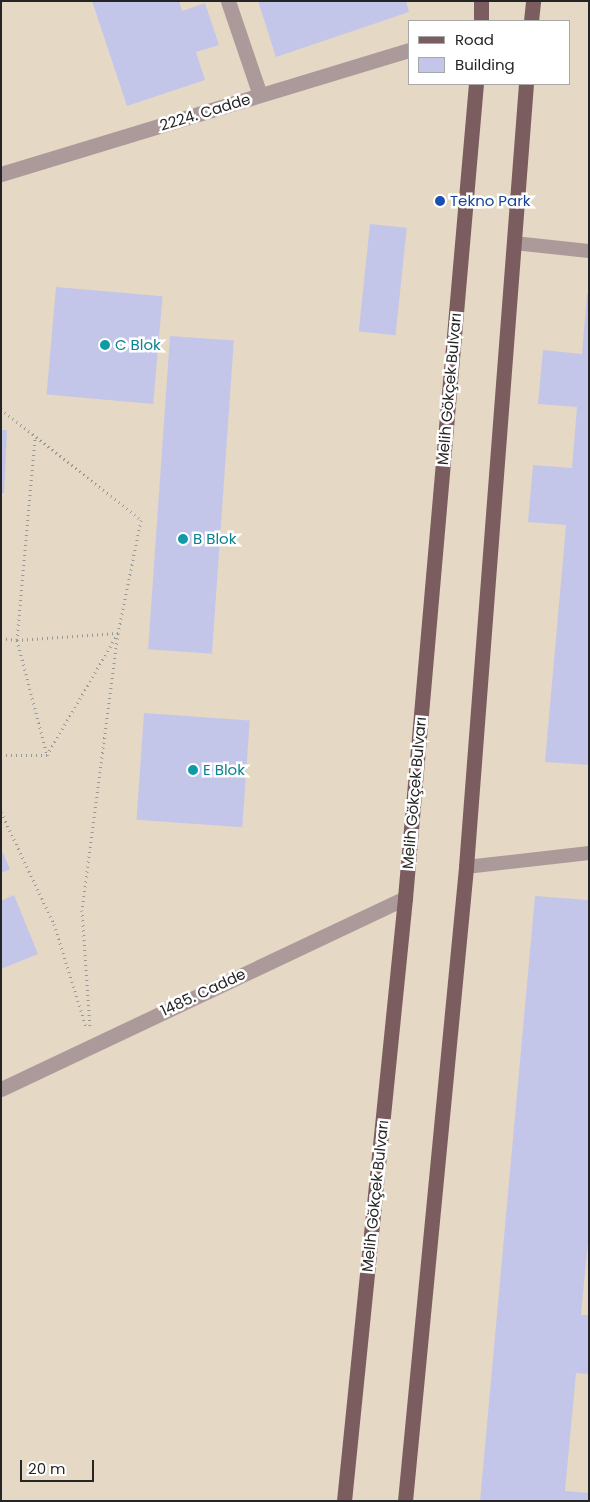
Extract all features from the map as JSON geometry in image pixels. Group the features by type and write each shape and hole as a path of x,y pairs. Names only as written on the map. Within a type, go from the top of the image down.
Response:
{"main road":[{"path":"481,1 481,20"},
{"path":"531,20 532,1"},
{"name":"Melih Gökçek Bulvarı","path":"344,1501 405,898 476,85"},
{"path":"405,1501 466,867 526,85"}],"street":[{"path":"228,1 260,95"},
{"name":"2224. Cadde","path":"1,174 408,50"},
{"name":"1485. Cadde","path":"1,1089 91,1044 405,898"}],"lane":[{"path":"514,244 589,251"},
{"path":"466,867 589,853"}],"path":[{"path":"1,409 141,520 118,633 82,910 91,1044"},
{"path":"35,437 17,640 47,756"},
{"path":"1,638 17,640 118,633"},
{"path":"47,756 118,633"},
{"path":"1,754 47,756"},
{"path":"1,812 54,924 91,1044"}],"shaded area":[{"path":"1,1 589,1 589,1501 1,1501"}],"building":[{"path":"92,1 179,1 182,11 205,3 219,45 196,52 205,80 127,106"},
{"path":"258,1 406,1 409,12 276,57"},
{"path":"370,224 407,228 396,335 359,331"},
{"name":"C Blok","path":"56,287 163,296 153,404 47,395"},
{"path":"587,294 589,294 589,765 545,762 566,525 528,522 533,465 572,468 577,407 538,404 543,350 582,354"},
{"name":"B Blok","path":"170,336 234,340 212,654 148,649"},
{"path":"1,430 7,430 4,493 1,493"},
{"name":"E Blok","path":"144,713 250,720 242,827 137,820"},
{"path":"1,849 10,869 1,873"},
{"path":"14,895 38,954 1,969 1,901"},
{"path":"535,896 589,900 589,1231 581,1315 589,1315 589,1374 576,1373 565,1491 589,1493 589,1501 480,1501"}],"place":[{"name":"Tekno Park","path":"440,201"},
{"name":"C Blok","path":"105,345"},
{"name":"B Blok","path":"183,539"},
{"name":"E Blok","path":"193,770"}]}
